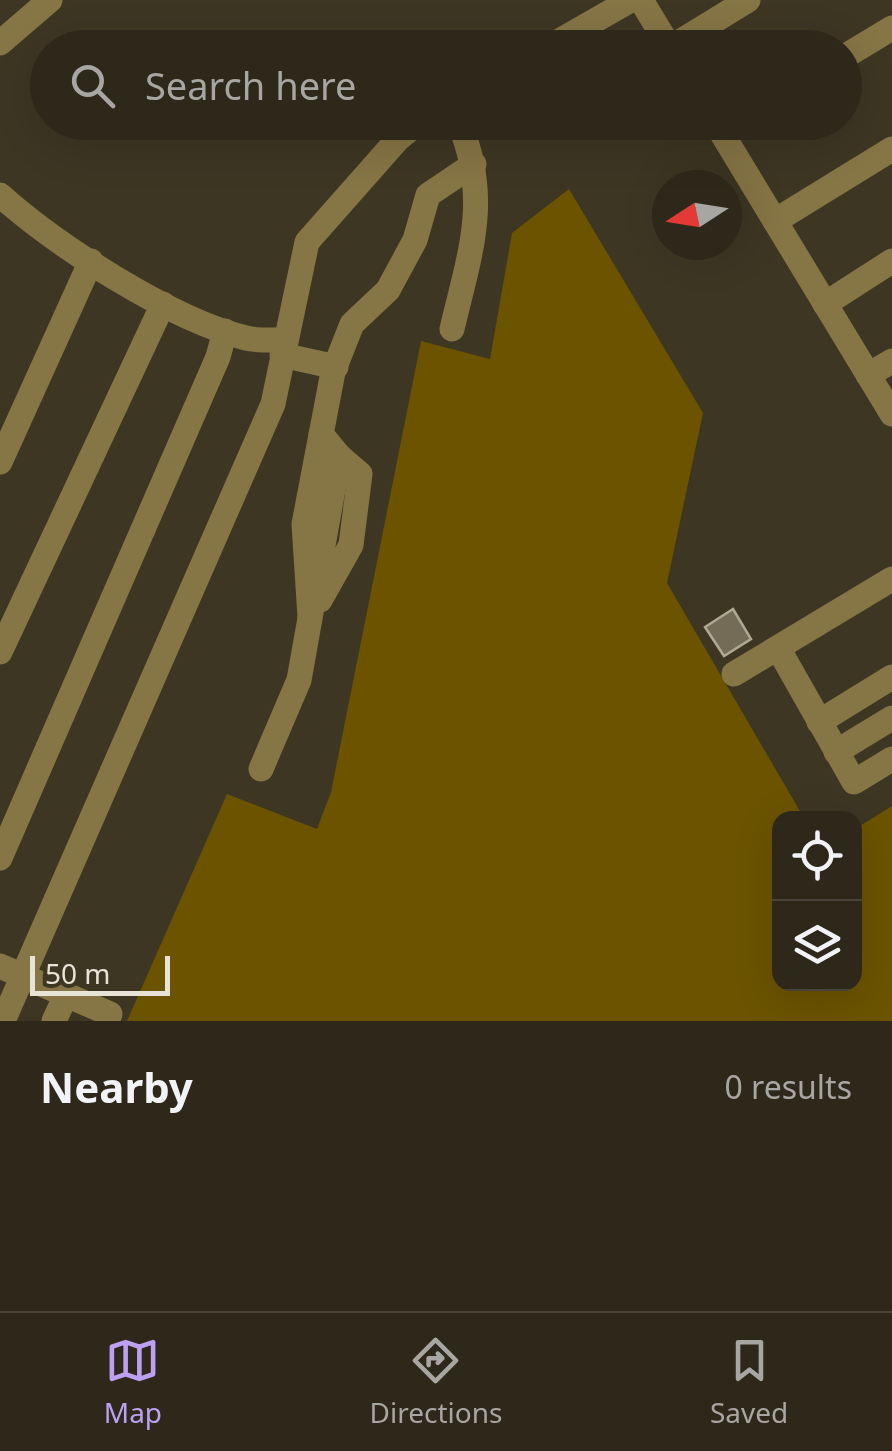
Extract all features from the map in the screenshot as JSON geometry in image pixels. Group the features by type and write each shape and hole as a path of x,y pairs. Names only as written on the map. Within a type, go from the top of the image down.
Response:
{"street":[{"path":"0,43 50,0"},
{"path":"578,30 631,0"},
{"path":"641,0 659,30"},
{"path":"699,30 748,0"},
{"path":"862,46 892,28"},
{"path":"3,1021 12,970 273,404 306,242 397,140"},
{"path":"452,329 476,224 477,181 465,140"},
{"path":"733,140 775,221 892,414"},
{"path":"775,221 892,149"},
{"path":"310,617 304,524 336,367 352,324 388,290 416,240 428,195 474,164"},
{"path":"0,195 90,261 187,318 336,367"},
{"path":"0,462 90,261"},
{"path":"825,304 892,261"},
{"path":"0,652 163,304"},
{"path":"0,858 218,358 225,331"},
{"path":"868,375 892,361"},
{"path":"261,768 298,680 339,456 320,434"},
{"path":"734,674 892,579"},
{"path":"778,648 854,782 892,759"},
{"path":"832,744 892,677"},
{"path":"832,744 892,698"},
{"path":"832,744 892,718"},
{"path":"832,744 892,738"},
{"path":"12,970 85,1011"},
{"path":"54,1021 85,1011"}],"shaded area":[{"path":"569,189 703,413 667,583 800,811 772,811 772,991 862,991 862,825 892,806 892,1021 127,1021 227,794 317,829 331,792 421,341 490,359 512,233"}],"building":[{"path":"733,609 751,639 724,656 705,627"}]}
